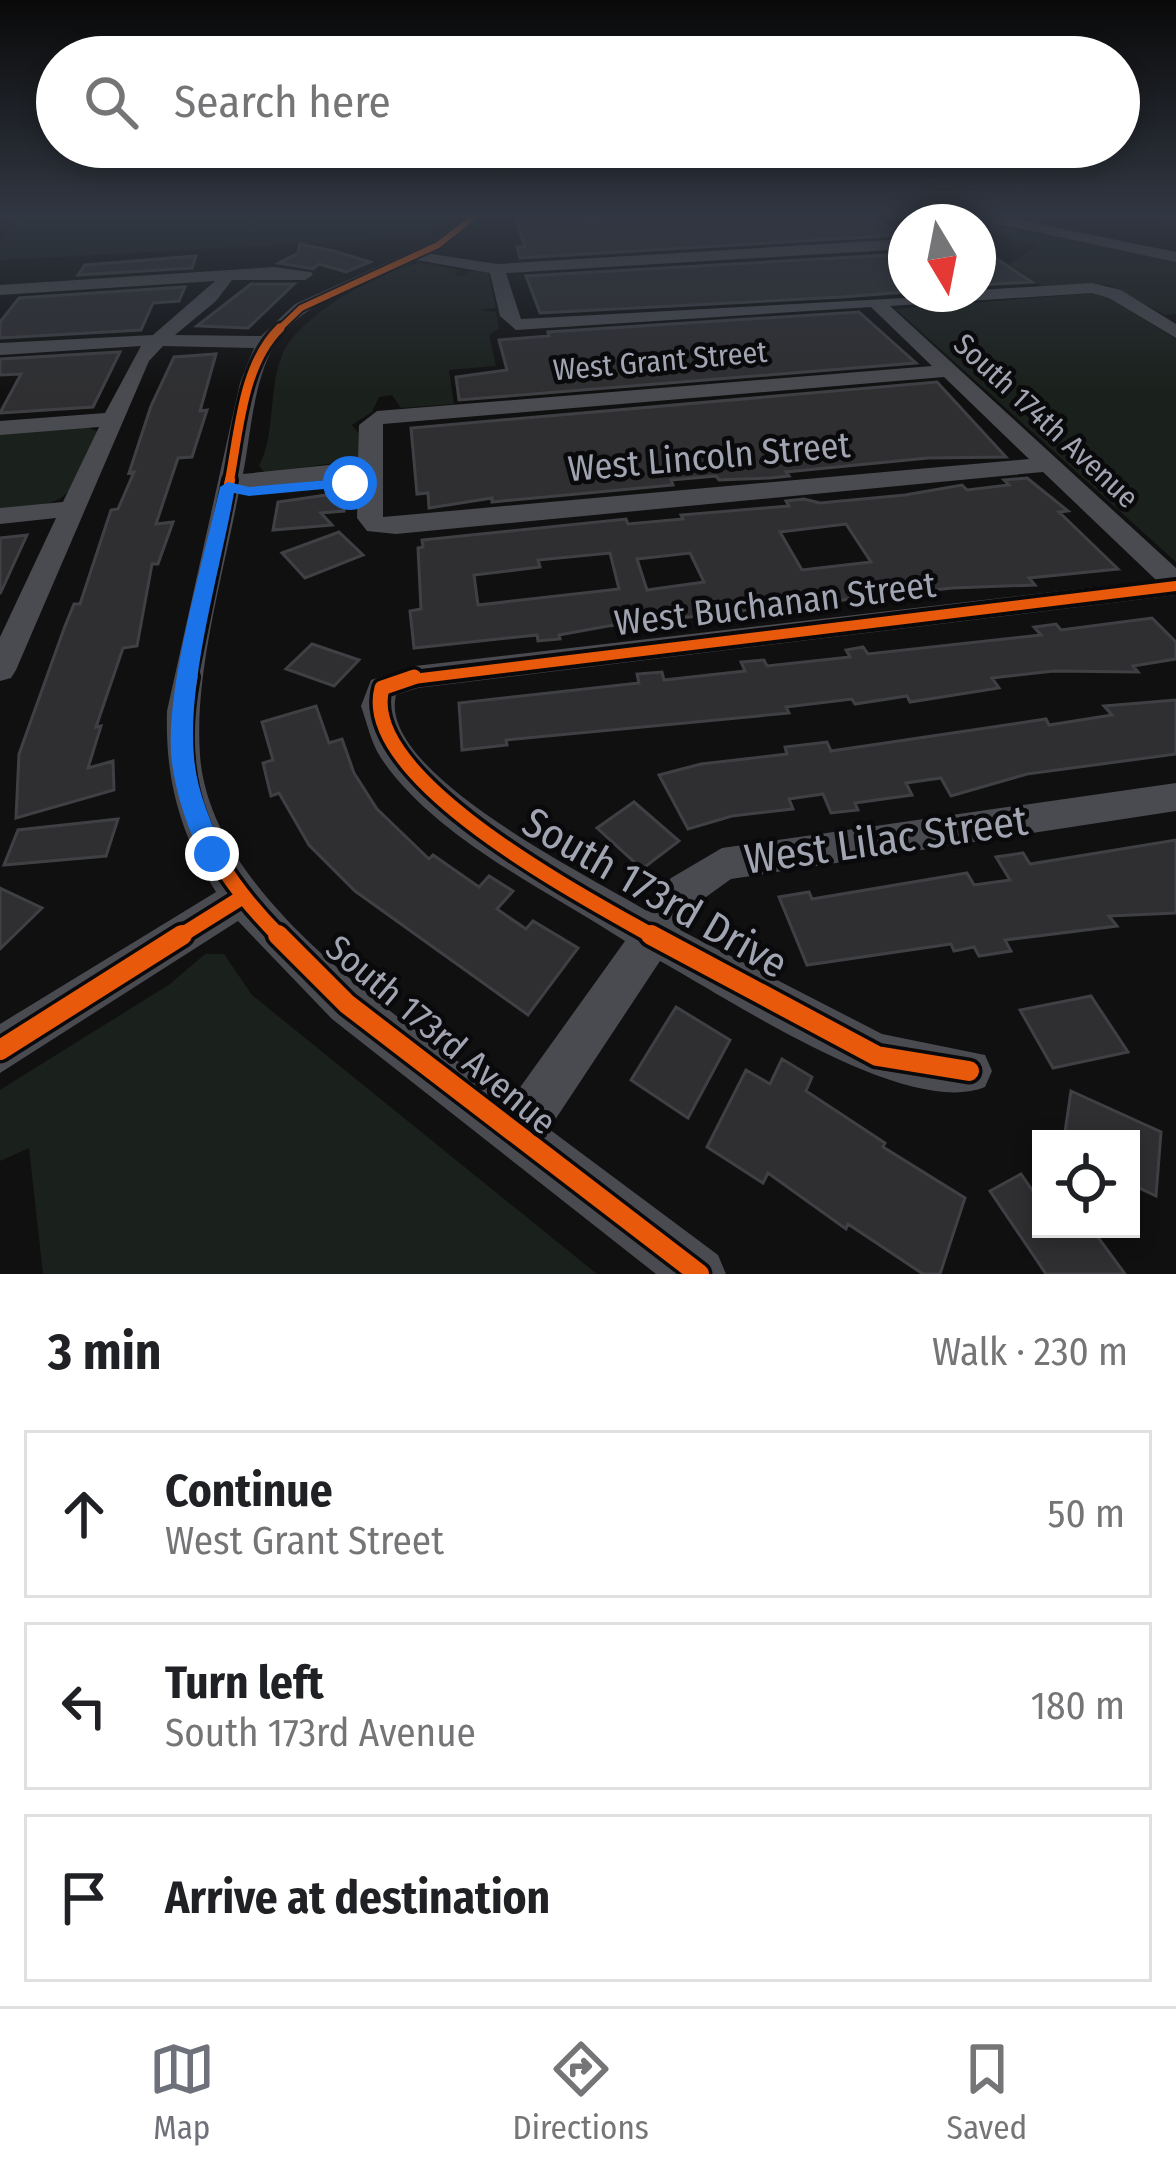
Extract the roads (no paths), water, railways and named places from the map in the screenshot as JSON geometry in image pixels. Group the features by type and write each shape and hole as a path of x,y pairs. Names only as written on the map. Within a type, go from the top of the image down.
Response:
{"street":[{"path":"0,349 155,341 266,342 301,308 375,273"},
{"path":"498,273 516,326 1103,289 1176,332"},
{"path":"2,290 227,275 305,275"},
{"path":"1,664 140,360 155,341 213,294 227,275"},
{"name":"South 174th Avenue","path":"876,303 1176,585"},
{"name":"South 173rd Avenue","path":"266,342 250,383 183,711 183,759 194,811 212,854 241,898 347,1004 699,1274"},
{"name":"West Grant Street","path":"370,475 370,425 377,418 948,370"},
{"path":"0,428 114,418"},
{"name":"West Lincoln Street","path":"370,475 370,518 376,526 1048,464"},
{"path":"228,487 249,492 370,475"},
{"path":"0,516 73,509"},
{"name":"West Buchanan Street","path":"382,688 415,677 1176,585"},
{"name":"South 173rd Drive","path":"382,688 377,706 392,747 419,782 466,820 652,936 877,1056 969,1071"},
{"name":"West Lilac Street","path":"516,1135 685,890 722,864 1176,797"},
{"path":"0,1050 241,898"}]}
